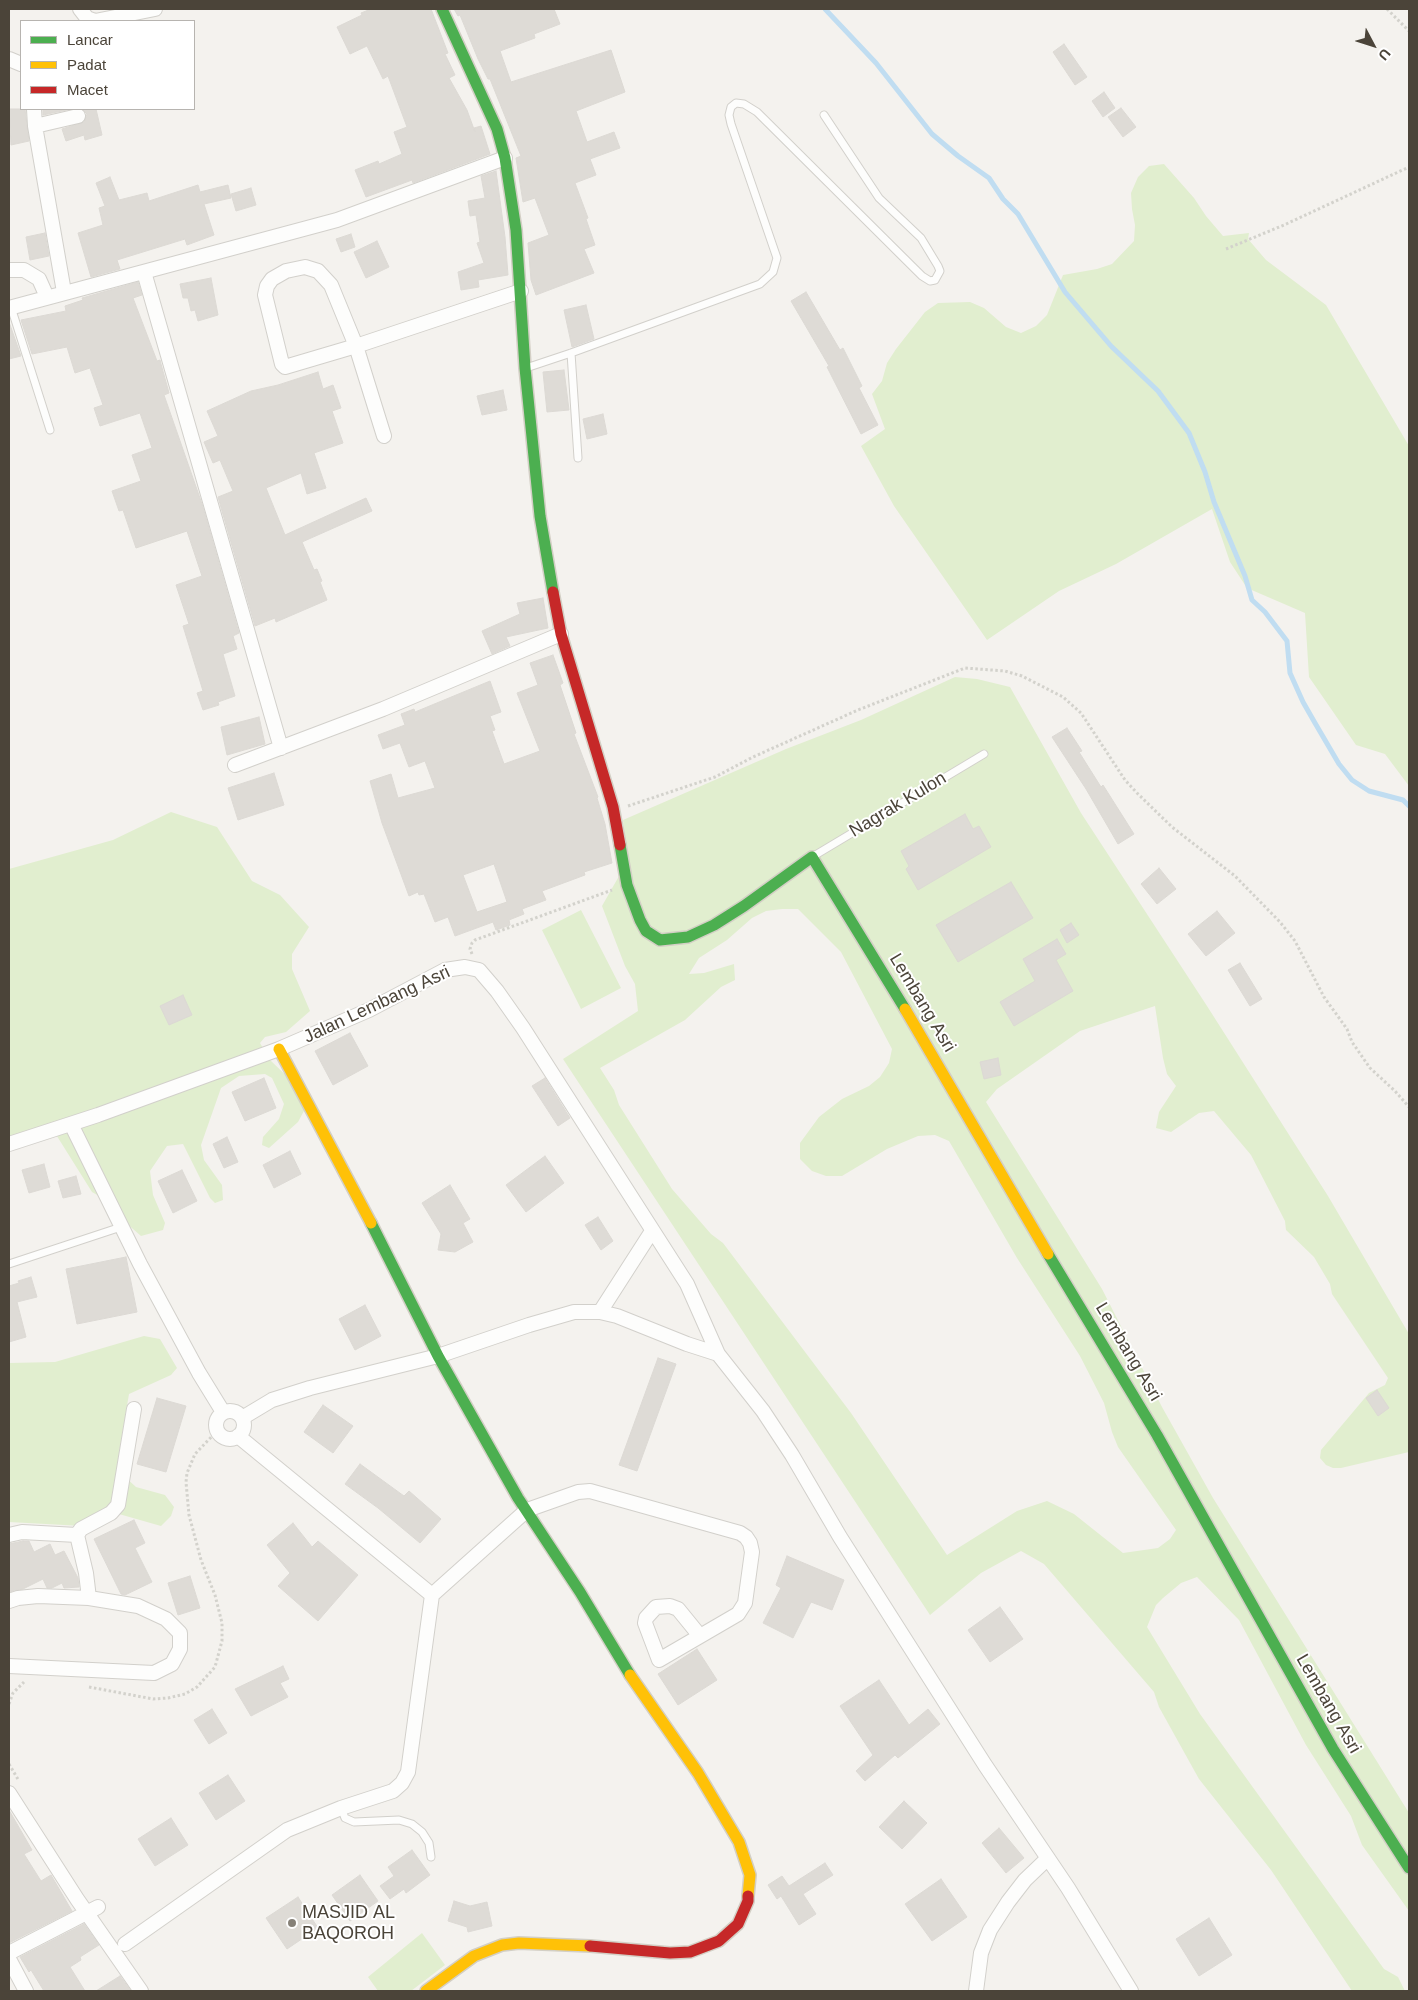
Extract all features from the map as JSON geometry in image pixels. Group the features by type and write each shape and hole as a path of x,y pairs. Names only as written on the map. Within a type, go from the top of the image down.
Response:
{"street":[{"path":"80,9 87,18 92,20"},
{"path":"100,20 155,9"},
{"path":"442,9 480,89 505,158 514,212 525,368 540,516 561,634 613,807 627,885 640,920 646,931 653,937 667,940 688,937 714,925 812,857"},
{"path":"34,110 35,126 64,292"},
{"path":"35,126 78,116"},
{"path":"10,307 338,220 505,158"},
{"path":"9,268 24,270 39,279 47,297"},
{"path":"384,436 356,346 337,297 324,276 313,268 297,268 274,276 265,295 283,366 288,367 356,346 521,291"},
{"path":"144,272 281,748"},
{"path":"235,765 383,709 561,634"},
{"name":"Lembang Asri","path":"812,857 917,1028 1040,1241 1157,1435 1333,1749 1409,1868"},
{"name":"Jalan Lembang Asri","path":"9,1144 71,1124 279,1049 369,1010 445,970 465,967 479,970"},
{"path":"479,970 522,1028 687,1284 718,1354 763,1412 792,1455 840,1537 903,1637 1008,1800 1048,1858 1131,1991"},
{"path":"279,1049 348,1178 438,1356 526,1510 580,1592 632,1678 698,1773 725,1818 746,1861 750,1875 748,1901 738,1924 719,1941 690,1952 670,1953 519,1943 502,1945 474,1956 431,1990"},
{"path":"71,1124 121,1227 199,1373 223,1412"},
{"path":"600,1312 652,1231"},
{"path":"242,1418 272,1400 310,1388 438,1356 550,1318 574,1312 600,1312 616,1316 718,1354"},
{"path":"89,1598 86,1573 77,1535 81,1529 112,1513 118,1505 134,1409"},
{"path":"234,1411 242,1418 244,1428 238,1436 228,1439 218,1433 216,1422 223,1412 234,1411"},
{"path":"238,1436 432,1595"},
{"path":"126,1944 287,1830 341,1808 393,1792 402,1783 408,1772 432,1595 526,1510 578,1492 590,1491 740,1533 746,1537 752,1552 744,1606 738,1614 700,1636"},
{"path":"9,1535 22,1532 77,1535"},
{"path":"9,1601 38,1596 89,1598 138,1606 166,1619 180,1633 180,1649 172,1664 154,1673 9,1666"},
{"path":"9,1793 92,1910 141,1991"},
{"path":"976,1991 981,1953 990,1930 1024,1880 1048,1858"},
{"path":"9,1953 92,1910"},
{"path":"9,1959 26,1991"}],"lane":[{"path":"525,368 572,353 760,284 773,272 777,258 729,115 730,107 736,103 744,104 757,112 922,276 930,281 935,280 940,271 921,238 879,198 824,115"},
{"path":"10,307 50,430"},
{"path":"572,353 578,458"},
{"name":"Nagrak Kulon","path":"812,857 984,754"},
{"path":"9,1264 121,1227"},
{"path":"341,1808 345,1818 354,1822 399,1820 412,1824 422,1832 429,1843 431,1856"}],"path":[{"path":"1387,9 1409,31"},
{"path":"1226,249 1284,225 1409,167"},
{"path":"613,807 630,806 714,777 753,757 858,710 965,668 1005,672 1022,676 1063,697 1081,713 1125,780 1137,793 1172,827 1235,876 1280,922 1295,941 1324,997 1347,1029 1352,1042 1370,1068 1409,1107"},
{"path":"479,970 470,949 475,940 627,885"}],"green space":[{"path":"1164,164 1194,198 1223,236 1249,233 1248,239 1266,260 1326,305 1409,446 1409,786 1385,754 1356,745 1309,677 1305,613 1247,588 1230,562 1212,509 1116,564 1059,591 987,640 894,506 861,446 885,429 872,394 882,381 887,363 896,349 925,312 938,303 970,302 984,308 1006,327 1021,333 1036,326 1047,315 1063,275 1097,269 1112,264 1134,241 1135,225 1131,193 1138,177 1149,166"},
{"path":"955,677 977,679 1010,687 1081,813 1328,1196 1409,1334 1409,1452 1341,1468 1333,1468 1326,1465 1320,1458 1321,1450 1369,1393 1385,1385 1388,1378 1332,1294 1330,1284 1314,1257 1286,1230 1285,1221 1251,1155 1214,1111 1199,1113 1171,1132 1156,1128 1159,1112 1176,1086 1167,1074 1155,1006 1080,1031 997,1089 986,1102 1102,1289 1162,1407 1213,1498 1409,1813 1409,1911 1362,1845 1351,1816 1306,1745 1239,1620 1197,1577 1181,1583 1156,1605 1147,1627 1200,1714 1384,1969 1398,1977 1405,1991 1352,1991 1271,1870 1199,1779 1159,1707 1154,1692 1044,1564 1021,1551 981,1573 930,1615 563,1059 638,1011 635,984 625,966 602,906 627,862 623,820 786,749 861,720","holes":["798,909 841,952 892,1049 889,1063 880,1077 869,1086 842,1099 819,1117 800,1143 800,1159 812,1171 826,1176 842,1176 887,1149 918,1136 935,1135 949,1141 1017,1258 1080,1356 1104,1403 1118,1447 1176,1530 1170,1539 1158,1548 1123,1553 1074,1514 1047,1501 1017,1511 947,1555 851,1413 723,1243 711,1234 672,1189 619,1105 614,1090 600,1068 685,1020 721,987 735,980 734,964 704,973 689,974 699,958 727,940 752,918 766,911"]},
{"path":"171,812 217,827 252,881 280,895 309,927 292,954 292,969 310,1011 286,1032 265,1037 260,1043 270,1060 298,1087 305,1109 298,1122 269,1148 262,1145 263,1137 279,1119 284,1104 272,1078 265,1074 239,1076 221,1088 201,1145 204,1160 222,1185 223,1200 215,1203 210,1198 183,1144 167,1146 150,1171 153,1195 165,1223 163,1230 141,1236 125,1222 118,1207 92,1192 50,1125 9,1137 9,869 113,840"},
{"path":"581,910 621,988 581,1009 542,930"},
{"path":"144,1336 160,1339 177,1368 171,1375 129,1394 119,1453 124,1476 136,1487 165,1495 174,1507 171,1516 161,1526 119,1514 101,1527 9,1522 9,1363 55,1362"},
{"path":"422,1933 445,1965 411,1991 378,1991 368,1977"}],"building":[{"path":"371,9 431,9 448,53 445,54 455,75 449,78 467,110 475,132 474,128 481,126 490,154 413,183 412,180 366,197 355,170 378,161 379,164 402,154 394,132 407,127 388,76 383,79 367,46 350,54 337,27"},
{"path":"454,9 554,9 560,24 534,34 535,38 500,51 511,82 611,50 625,92 576,111 587,142 614,132 620,148 590,159 596,175 575,183 588,218 586,219 595,245 584,249 594,273 536,295 531,280 528,243 549,235 535,198 523,202 516,158 521,156 490,79 488,79 478,59 460,15 458,16"},
{"path":"1064,44 1087,77 1075,85 1053,52"},
{"path":"1104,92 1115,108 1103,117 1092,101"},
{"path":"1121,108 1136,127 1123,137 1108,117"},
{"path":"9,109 25,110 29,141 11,145"},
{"path":"43,110 66,110 43,115"},
{"path":"83,110 96,110 102,135 85,140 84,135 66,141 62,129 84,122 87,114"},
{"path":"496,171 508,275 478,280 479,287 461,290 458,272 484,263 477,243 480,242 476,215 470,216 468,201 485,198 481,176"},
{"path":"110,177 119,200 147,193 149,201 198,185 200,192 228,185 231,198 204,204 214,235 187,245 185,239 117,260 120,269 91,277 78,233 103,225 99,208 105,206 96,183"},
{"path":"251,188 256,205 236,211 231,194"},
{"path":"45,233 49,256 30,260 26,237"},
{"path":"351,234 355,247 341,252 336,239"},
{"path":"377,241 389,267 366,278 354,252"},
{"path":"211,278 218,315 198,321 195,310 191,311 188,298 183,298 180,284"},
{"path":"138,282 142,295 133,298 157,361 160,360 169,393 164,395 202,504 239,633 233,636 237,649 223,654 235,696 218,702 219,705 203,710 197,693 203,691 183,626 189,624 176,585 202,576 187,531 136,548 123,510 119,511 112,491 141,481 132,455 152,448 140,413 100,426 94,408 103,405 90,368 75,373 67,347 32,354 21,320 66,311 65,306 83,300 82,298"},
{"path":"806,292 840,350 843,348 862,386 859,388 878,425 861,434 827,367 829,366 791,301"},
{"path":"586,305 594,339 572,347 564,310"},
{"path":"9,322 21,356 9,359"},
{"path":"564,370 569,410 547,412 543,372"},
{"path":"318,372 323,389 333,385 341,408 332,411 343,443 314,453 326,488 307,494 301,473 266,488 285,535 366,498 372,511 302,542 314,570 317,569 327,600 276,622 275,618 255,626 218,497 233,491 220,460 213,463 204,442 218,436 207,411 251,391 278,385"},
{"path":"503,390 507,410 482,415 477,396"},
{"path":"603,414 607,434 587,439 583,419"},
{"path":"543,598 548,628 506,637 510,646 492,654 482,631 520,614 517,603"},
{"path":"553,655 563,683 560,685 576,733 574,734 598,797 612,863 584,872 585,875 542,891 546,900 522,909 524,914 509,920 510,925 496,930 493,922 455,936 448,917 435,922 424,894 419,895 418,892 409,896 382,823 370,781 391,774 398,798 435,788 425,761 409,767 400,743 383,749 378,735 405,725 401,714 414,709 415,712 490,681 501,712 490,716 495,730 492,731 504,764 540,751 517,693 538,685 530,663","holes":["494,864 507,902 477,912 463,875"]},
{"path":"259,717 265,744 227,755 221,727"},
{"path":"1067,728 1082,751 1079,752 1101,787 1103,785 1134,834 1118,844 1086,789 1052,737"},
{"path":"274,773 284,805 238,820 228,788"},
{"path":"965,814 973,829 979,826 991,847 918,890 906,869 909,866 901,851"},
{"path":"1159,868 1176,889 1157,904 1141,884"},
{"path":"1011,882 1033,918 958,962 936,925"},
{"path":"1217,911 1235,933 1206,956 1188,934"},
{"path":"1071,923 1079,935 1067,943 1060,930"},
{"path":"1057,939 1066,954 1056,960 1073,991 1014,1026 1000,1002 1035,981 1023,959"},
{"path":"1240,963 1262,999 1250,1006 1228,970"},
{"path":"183,995 192,1015 169,1025 160,1006"},
{"path":"350,1033 368,1066 333,1085 315,1051"},
{"path":"998,1058 1001,1075 984,1079 980,1062"},
{"path":"264,1078 276,1108 245,1121 232,1092"},
{"path":"545,1078 570,1118 558,1126 532,1086"},
{"path":"227,1137 238,1162 224,1168 213,1144"},
{"path":"290,1151 301,1174 274,1188 263,1165"},
{"path":"545,1156 564,1183 526,1212 506,1185"},
{"path":"44,1164 50,1187 29,1193 22,1170"},
{"path":"182,1170 197,1201 173,1213 158,1181"},
{"path":"76,1176 81,1194 63,1198 58,1181"},
{"path":"450,1185 470,1219 463,1223 473,1242 455,1252 438,1250 441,1234 422,1203"},
{"path":"598,1217 613,1241 601,1250 585,1225"},
{"path":"126,1257 137,1312 77,1324 66,1269"},
{"path":"31,1277 37,1297 17,1302 26,1337 9,1342 9,1286"},
{"path":"365,1305 381,1336 355,1350 339,1319"},
{"path":"658,1358 676,1364 637,1471 619,1465"},
{"path":"1377,1390 1389,1408 1378,1416 1366,1398"},
{"path":"157,1398 186,1406 166,1472 137,1464"},
{"path":"323,1405 353,1426 333,1453 304,1432"},
{"path":"360,1464 404,1496 409,1491 441,1519 420,1543 378,1508 345,1484"},
{"path":"134,1520 145,1543 135,1548 152,1582 125,1595 121,1594 94,1539"},
{"path":"293,1523 312,1547 318,1541 358,1575 318,1621 278,1586 290,1573 267,1545"},
{"path":"29,1541 34,1552 50,1544 55,1555 64,1551 78,1578 79,1587 64,1588 62,1583 52,1588 47,1588 43,1579 23,1589 9,1592 9,1544"},
{"path":"787,1556 844,1580 832,1610 811,1602 793,1638 763,1623 781,1588 776,1585"},
{"path":"190,1576 200,1608 178,1615 168,1583"},
{"path":"1000,1607 1023,1639 990,1662 968,1630"},
{"path":"697,1649 717,1680 678,1705 658,1674"},
{"path":"283,1666 289,1679 280,1683 288,1697 251,1716 235,1689"},
{"path":"879,1680 909,1725 928,1709 940,1724 898,1758 895,1755 865,1781 856,1771 873,1755 840,1706"},
{"path":"212,1709 227,1733 209,1744 194,1720"},
{"path":"228,1775 245,1801 216,1820 199,1793"},
{"path":"904,1801 927,1823 902,1849 879,1827"},
{"path":"9,1810 32,1850 24,1854 41,1881 51,1875 72,1911 9,1943"},
{"path":"171,1818 188,1845 155,1866 138,1839"},
{"path":"999,1828 1024,1858 1006,1873 982,1843"},
{"path":"412,1850 430,1875 406,1893 404,1889 390,1899 380,1886 394,1876 388,1867"},
{"path":"825,1863 833,1875 803,1894 816,1914 799,1925 781,1896 777,1899 768,1885 782,1876 789,1886"},
{"path":"360,1875 378,1901 350,1921 332,1895"},
{"path":"941,1879 967,1917 932,1941 905,1904"},
{"name":"MASJID AL BAQOROH","path":"298,1897 318,1928 287,1949 266,1918"},
{"path":"454,1901 470,1906 487,1902 492,1926 468,1932 467,1927 448,1921"},
{"path":"1209,1918 1232,1955 1199,1976 1176,1939"},
{"path":"84,1924 99,1945 80,1957 81,1960 70,1967 85,1991 44,1991 20,1957"},
{"path":"120,1976 131,1991 96,1991"}],"waterway":[{"path":"825,9 876,63 932,134 958,156 989,178 1003,199 1018,214 1065,292 1111,346 1158,391 1189,433 1205,472 1214,502 1245,576 1252,600 1265,612 1287,641 1290,673 1303,702 1339,764 1352,780 1369,791 1403,800 1409,806"}],"traffic: fast":[{"path":"442,9 497,129 505,158 516,230 525,368 540,516 553,592"},
{"path":"620,845 627,885 640,920 646,931 660,940 688,937 714,925 812,857 905,1009"},
{"path":"371,1223 438,1356 518,1498 580,1592 630,1675"},
{"path":"1048,1254 1157,1435 1333,1749 1409,1868"}],"traffic: slow":[{"path":"905,1009 1048,1254"},
{"path":"279,1049 371,1223"},
{"path":"630,1675 698,1773 739,1842 750,1875 748,1896"},
{"path":"426,1991 474,1956 502,1945 519,1943 590,1946"}],"traffic: jam":[{"path":"553,592 561,634 613,807 620,845"},
{"path":"590,1946 670,1953 690,1952 719,1941 738,1924 748,1901 748,1896"}],"place":[{"name":"MASJID AL BAQOROH","path":"292,1923"}]}
